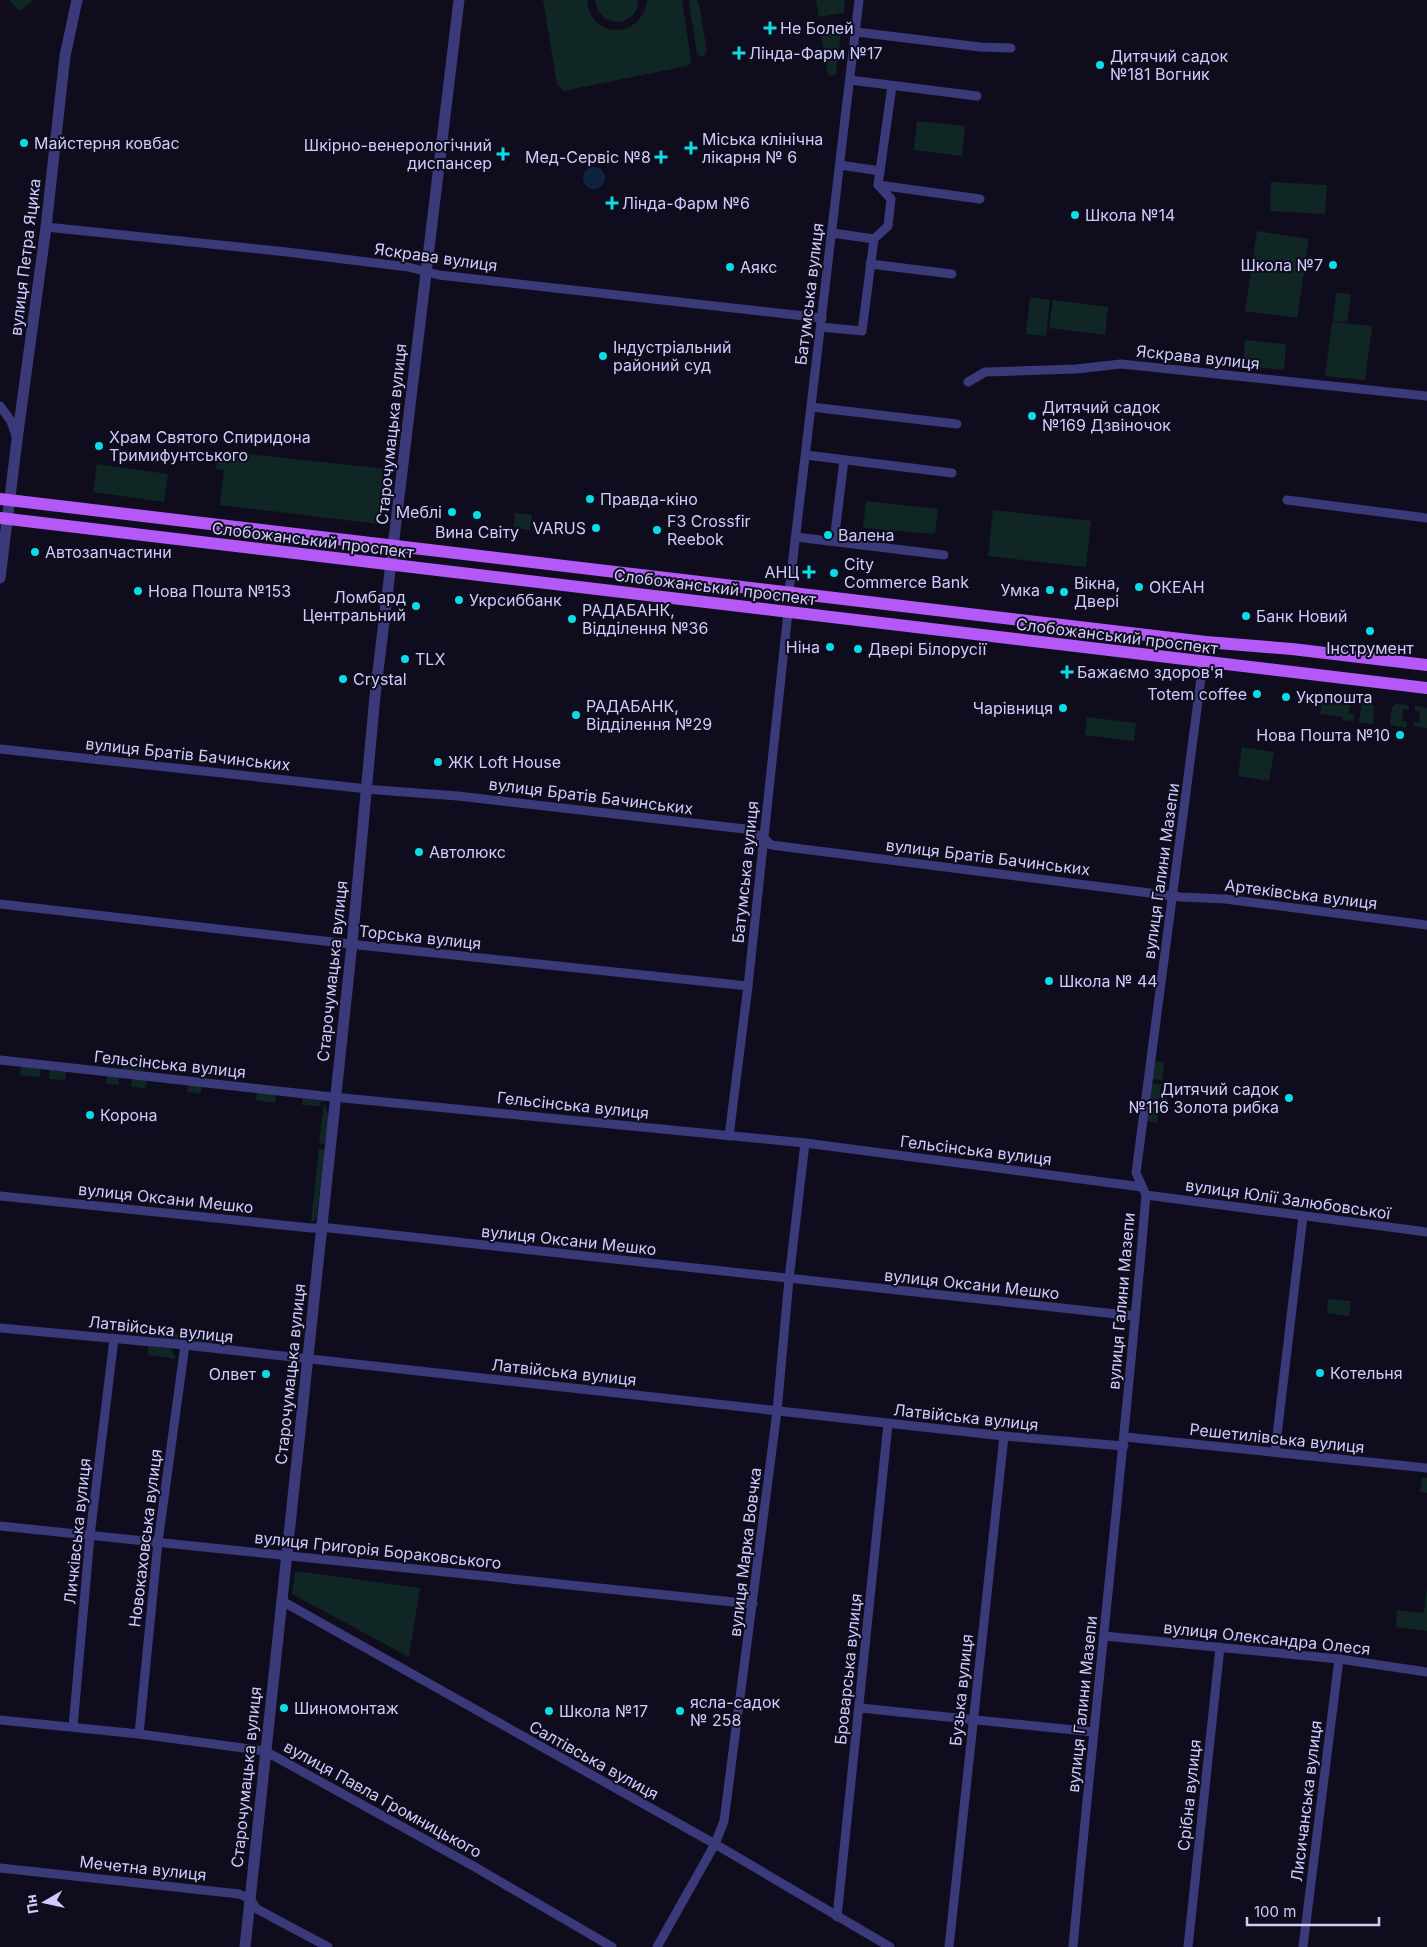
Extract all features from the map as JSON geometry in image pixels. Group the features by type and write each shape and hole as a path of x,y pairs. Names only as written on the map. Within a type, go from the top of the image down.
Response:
{"main road":[{"name":"Слобожанський проспект","path":"5,500 1206,642 1292,648 1427,665"},
{"name":"Слобожанський проспект","path":"4,518 391,566 1427,688"}],"street":[{"name":"вулиця Петра Яцика","path":"0,578 5,500 17,440 46,227 66,56 77,0"},
{"name":"Старочумацька вулиця","path":"244,1947 336,1097 366,789 393,546 397,527 459,0"},
{"name":"Батумська вулиця","path":"789,592 859,0"},
{"path":"856,32 980,47 1011,48"},
{"path":"850,80 977,96"},
{"path":"878,185 892,86"},
{"path":"840,165 880,171"},
{"path":"878,185 980,199"},
{"path":"878,185 892,199 888,226 874,239 870,264 952,274"},
{"name":"Яскрава вулиця","path":"46,227 287,252 439,274 821,323 862,331 870,264"},
{"path":"832,233 874,239"},
{"name":"Яскрава вулиця","path":"968,382 985,372 1076,369 1121,364 1427,396"},
{"path":"0,406 11,421 17,440"},
{"path":"811,407 958,424"},
{"path":"806,455 952,473"},
{"path":"834,541 844,460"},
{"path":"1287,500 1427,518"},
{"path":"796,537 944,554"},
{"name":"Батумська вулиця","path":"729,1136 748,986 788,612"},
{"name":"вулиця Галини Мазепи","path":"1073,1947 1135,1316 1144,1191 1136,1173 1203,662"},
{"name":"вулиця Братів Бачинських","path":"0,749 366,789 458,796 745,829 764,838 771,845 1172,896"},
{"name":"Артеківська вулиця","path":"1172,896 1225,899 1427,924"},
{"name":"Торська вулиця","path":"0,904 748,986"},
{"name":"Гельсінська вулиця","path":"0,1060 336,1097 806,1143 1144,1191"},
{"name":"вулиця Марка Вовчка","path":"657,1947 715,1844 724,1821 777,1411 789,1279 806,1143"},
{"name":"вулиця Юлії Залюбовської","path":"1144,1191 1303,1216 1427,1232"},
{"name":"вулиця Оксани Мешко","path":"0,1196 322,1228 1135,1316"},
{"path":"1275,1452 1303,1216"},
{"name":"Латвійська вулиця","path":"0,1328 185,1345 1004,1436 1124,1442"},
{"name":"Личківська вулиця","path":"73,1727 90,1536 114,1339"},
{"name":"Новокаховська вулиця","path":"139,1734 158,1542 185,1345"},
{"name":"Броварська вулиця","path":"837,1918 888,1424"},
{"name":"Бузька вулиця","path":"950,1947 972,1719 1004,1436"},
{"name":"Решетилівська вулиця","path":"1124,1442 1275,1452 1427,1468"},
{"name":"вулиця Григорія Бораковського","path":"0,1526 753,1604"},
{"name":"Салтівська вулиця","path":"282,1601 715,1844 887,1946"},
{"name":"вулиця Олександра Олеся","path":"1104,1636 1339,1658 1427,1672"},
{"name":"Срібна вулиця","path":"1188,1947 1220,1647"},
{"name":"Лисичанська вулиця","path":"1303,1947 1339,1658"},
{"path":"860,1708 1093,1732"},
{"name":"вулиця Павла Громницького","path":"0,1720 139,1734 265,1751 475,1867 612,1947"},
{"name":"Мечетна вулиця","path":"0,1868 239,1894 250,1899 257,1909 328,1947"}],"green space":[{"path":"9,0 34,0 19,11"},
{"path":"543,0 587,0 590,13 597,22 606,28 616,30 627,28 636,22 643,13 647,0 682,0 691,62 687,66 563,91 557,84"},
{"path":"595,0 638,0 632,16 618,22 610,21 603,17 598,10"},
{"path":"690,0 697,0 699,3 707,51 704,56 700,56 697,53 689,5"},
{"path":"816,0 845,0 844,13 819,17"},
{"path":"841,32 836,75 828,76 821,34"},
{"path":"917,121 965,126 962,156 914,150"},
{"path":"1271,182 1327,185 1325,214 1270,211"},
{"path":"1257,231 1309,239 1297,318 1245,311"},
{"path":"1336,293 1351,294 1347,322 1333,321"},
{"path":"1030,297 1050,300 1046,336 1026,334"},
{"path":"1053,300 1108,307 1105,335 1049,328"},
{"path":"1332,322 1372,326 1365,380 1325,376"},
{"path":"1245,340 1286,344 1284,370 1243,366"},
{"path":"218,451 387,469 378,524 220,505 224,470 216,469"},
{"path":"97,464 168,474 164,502 93,492"},
{"path":"866,501 938,509 935,534 863,528"},
{"path":"993,510 1091,521 1086,567 988,556"},
{"path":"515,513 532,515 530,530 514,528"},
{"path":"1323,696 1354,700 1354,702 1350,702 1349,713 1354,714 1353,721 1343,720 1343,717 1320,714"},
{"path":"1362,700 1372,702 1374,708 1373,724 1359,722"},
{"path":"1396,704 1408,705 1409,710 1403,709 1402,721 1407,722 1406,728 1390,725 1392,707"},
{"path":"1415,706 1427,708 1427,728 1414,726 1414,722 1419,723 1420,712 1415,711"},
{"path":"1087,717 1136,723 1134,741 1085,735"},
{"path":"1242,747 1274,752 1269,781 1238,776"},
{"path":"123,1059 144,1062 143,1071 122,1069"},
{"path":"1153,1061 1164,1062 1162,1080 1151,1079"},
{"path":"21,1066 41,1068 40,1077 20,1075"},
{"path":"50,1070 66,1072 65,1080 49,1079"},
{"path":"107,1076 119,1077 119,1085 106,1084"},
{"path":"132,1078 147,1079 146,1088 131,1087"},
{"path":"1151,1083 1161,1084 1159,1101 1149,1100"},
{"path":"188,1085 203,1086 200,1094 187,1092"},
{"path":"257,1093 274,1094 276,1096 275,1103 256,1100"},
{"path":"302,1098 321,1101 320,1106 302,1105"},
{"path":"1148,1103 1159,1104 1157,1123 1146,1121"},
{"path":"324,1104 328,1113 328,1129 325,1144 319,1143"},
{"path":"319,1148 325,1150 316,1220 311,1222"},
{"path":"1328,1299 1351,1301 1349,1316 1327,1313"},
{"path":"161,1332 185,1335 184,1342 160,1339"},
{"path":"191,1335 213,1337 212,1344 190,1342"},
{"path":"148,1346 171,1349 176,1359 148,1355"},
{"path":"1422,1477 1427,1478 1427,1493 1420,1492"},
{"path":"295,1571 420,1588 409,1657 292,1594"},
{"path":"1427,1587 1427,1631 1396,1627 1397,1610 1424,1613"}],"water":[{"path":"594,167 602,170 605,178 602,186 594,189 586,186 583,178 586,170"}],"place":[{"name":"Не Болей","path":"770,28"},
{"name":"Лінда-Фарм №17","path":"739,53"},
{"name":"Дитячий садок №181 Вогник","path":"1100,65"},
{"name":"Майстерня ковбас","path":"24,143"},
{"name":"Міська клінічна лікарня № 6","path":"691,148"},
{"name":"Шкірно-венерологічний диспансер","path":"503,154"},
{"name":"Мед-Сервіс №8","path":"661,157"},
{"name":"Лінда-Фарм №6","path":"612,203"},
{"name":"Школа №14","path":"1075,215"},
{"name":"Школа №7","path":"1333,265"},
{"name":"Аякс","path":"730,267"},
{"name":"Індустріальний районий суд","path":"603,356"},
{"name":"Дитячий садок №169 Дзвіночок","path":"1032,416"},
{"name":"Храм Святого Спиридона Тримифунтського","path":"99,446"},
{"name":"Правда-кіно","path":"590,499"},
{"name":"Меблі","path":"452,512"},
{"name":"Вина Світу","path":"477,515"},
{"name":"VARUS","path":"596,528"},
{"name":"F3 Crossfir Reebok","path":"657,530"},
{"name":"Валена","path":"828,535"},
{"name":"Автозапчастини","path":"35,552"},
{"name":"АНЦ","path":"809,572"},
{"name":"City Commerce Bank","path":"834,573"},
{"name":"ОКЕАН","path":"1139,587"},
{"name":"Умка","path":"1050,590"},
{"name":"Нова Пошта №153","path":"138,591"},
{"name":"Вікна, Двері","path":"1064,592"},
{"name":"Укрсиббанк","path":"459,600"},
{"name":"Ломбард Центральний","path":"416,606"},
{"name":"Банк Новий","path":"1246,616"},
{"name":"РАДАБАНК, Відділення №36","path":"572,619"},
{"name":"Інструмент","path":"1370,631"},
{"name":"Ніна","path":"830,647"},
{"name":"Двері Білорусії","path":"858,649"},
{"name":"TLX","path":"405,659"},
{"name":"Бажаємо здоров'я","path":"1067,672"},
{"name":"Crystal","path":"343,679"},
{"name":"Totem coffee","path":"1257,694"},
{"name":"Укрпошта","path":"1286,697"},
{"name":"Чарівниця","path":"1063,708"},
{"name":"РАДАБАНК, Відділення №29","path":"576,715"},
{"name":"Нова Пошта №10","path":"1400,735"},
{"name":"ЖК Loft House","path":"438,762"},
{"name":"Автолюкс","path":"419,852"},
{"name":"Школа № 44","path":"1049,981"},
{"name":"Дитячий садок №116 Золота рибка","path":"1289,1098"},
{"name":"Корона","path":"90,1115"},
{"name":"Котельня","path":"1320,1373"},
{"name":"Олвет","path":"266,1374"},
{"name":"Шиномонтаж","path":"284,1708"},
{"name":"Школа №17","path":"549,1711"},
{"name":"ясла-садок № 258","path":"680,1711"}]}
